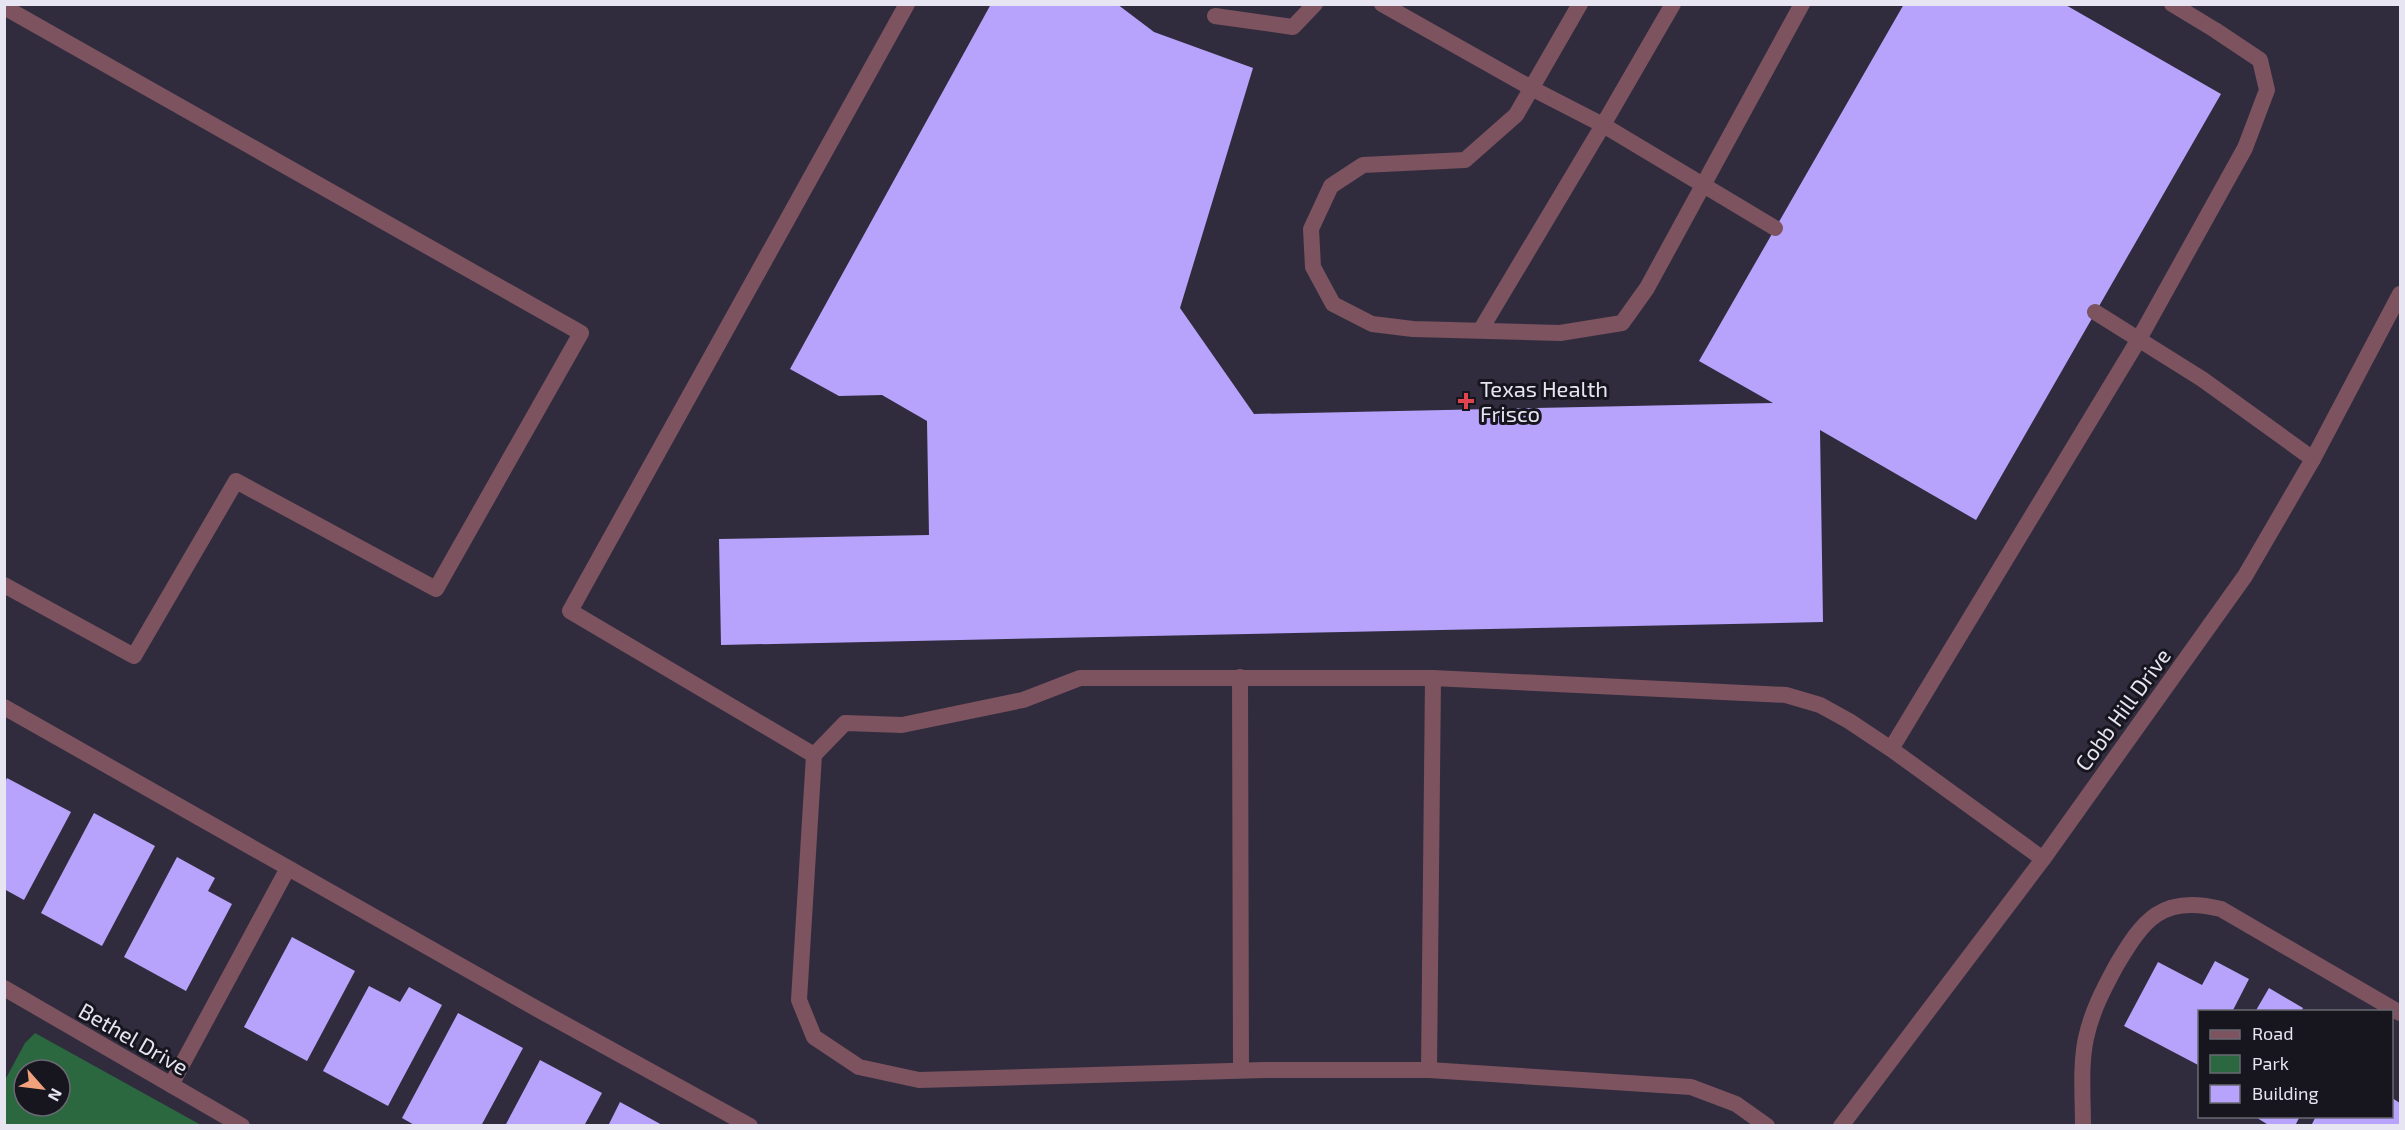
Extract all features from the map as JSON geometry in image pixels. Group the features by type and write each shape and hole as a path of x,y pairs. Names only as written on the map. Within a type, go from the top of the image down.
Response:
{"street":[{"path":"814,755 570,611 907,4"},
{"path":"1215,16 1293,27 1315,4"},
{"path":"1382,4 1533,89 1604,125 1775,228"},
{"path":"1580,4 1516,115 1465,160 1362,165 1331,186 1311,229 1313,267 1333,304 1372,324 1413,329 1560,333 1622,323 1647,288 1802,4"},
{"path":"1480,331 1604,125 1673,4"},
{"path":"1891,749 2139,339 2245,147 2267,90 2260,60 2172,4"},
{"path":"4,7 581,333 436,589 236,481 134,656 4,585"},
{"name":"Cobb Hill Drive","path":"1841,1125 2043,859 2246,576 2313,459 2400,294"},
{"path":"2095,312 2202,379 2313,459"},
{"path":"1240,677 1241,1070"},
{"path":"1767,1125 1736,1104 1691,1087 1429,1070 1241,1070 919,1080 859,1067 814,1037 799,1000 814,755 845,723 902,725 1023,700 1080,678 1433,678 1786,695 1821,705 1891,749 2043,859"},
{"path":"1429,1070 1433,678"},
{"path":"4,707 539,1010 750,1125"},
{"path":"171,1085 288,868"},
{"path":"2083,1125 2083,1065 2093,1010 2100,993 2135,934 2151,917 2170,908 2204,905 2221,909 2400,1013"},
{"name":"Bethel Drive","path":"6,993 242,1125"}],"green space":[{"path":"35,1033 201,1125 5,1125 5,1080 12,1067 12,1118 72,1118 72,1058 17,1058 25,1043"}],"building":[{"name":"Texas Health Frisco","path":"991,4 1117,4 1154,32 1253,68 1180,308 1254,414 1773,403 1699,361 1904,4 2064,4 2221,94 1976,520 1820,430 1823,622 721,645 719,539 929,535 927,421 882,395 839,396 790,369"},
{"path":"7,778 71,812 24,900 4,889 4,784"},
{"path":"94,813 155,846 102,946 41,913"},
{"path":"177,857 215,878 208,891 232,904 186,991 124,957"},
{"path":"292,937 355,971 307,1061 244,1027"},
{"path":"2215,961 2249,979 2233,1010 2198,1010 2198,1065 2124,1026 2158,962 2202,985"},
{"path":"369,986 400,1002 409,987 442,1005 388,1106 323,1071"},
{"path":"2269,988 2303,1008 2302,1010 2256,1010"},
{"path":"458,1013 523,1048 481,1126 416,1126 402,1118"},
{"path":"540,1060 602,1093 584,1126 505,1126"},
{"path":"2393,1099 2400,1103 2400,1126 2311,1126 2315,1118 2393,1118"},
{"path":"620,1102 664,1126 608,1126"},
{"path":"2257,1118 2299,1118 2295,1126 2270,1126"}],"place":[{"name":"Texas Health Frisco","path":"1466,401"}]}
